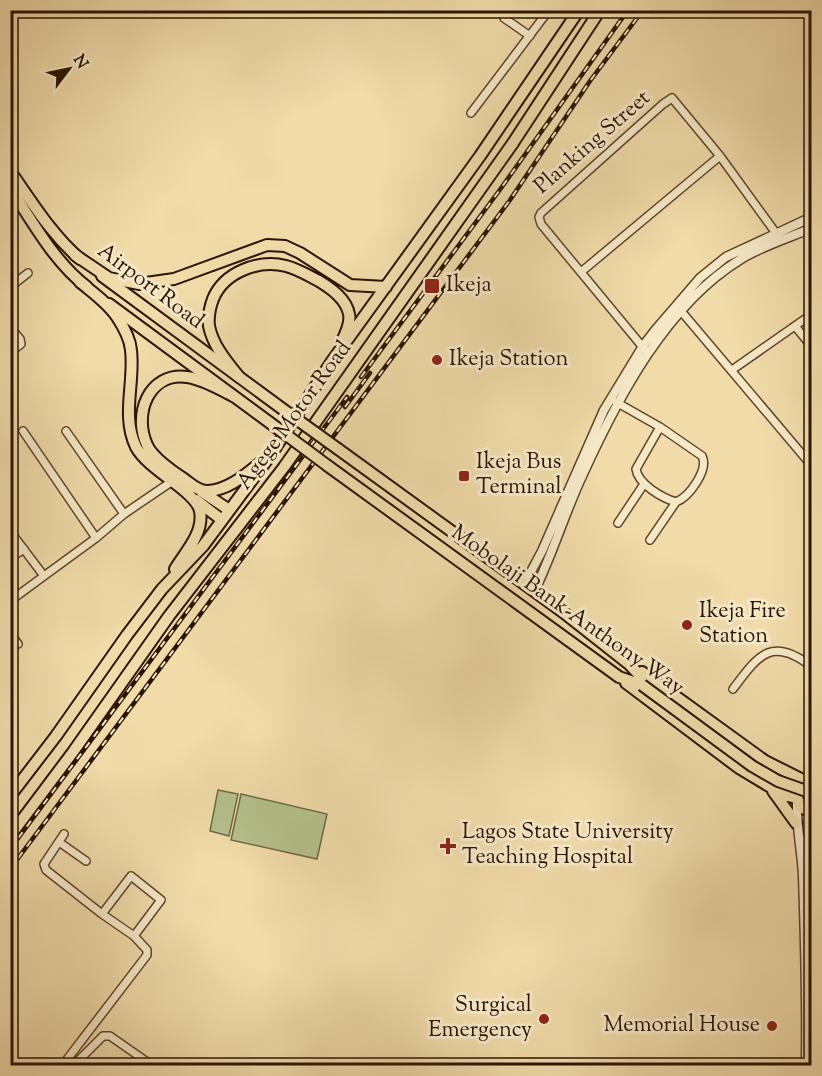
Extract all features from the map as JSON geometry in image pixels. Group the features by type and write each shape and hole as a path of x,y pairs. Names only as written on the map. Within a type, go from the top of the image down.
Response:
{"main road":[{"name":"Agege Motor Road","path":"10,796 162,589 203,546 272,453 332,361 480,156 579,10"},
{"name":"Agege Motor Road","path":"10,836 74,752 169,616 284,467 482,187 600,10"},
{"name":"Airport Road","path":"10,171 49,227 75,255 288,412"},
{"name":"Airport Road","path":"10,188 45,240 80,282 277,428"},
{"path":"75,255 108,278 139,284 174,279 267,245 285,246 350,285 386,287"},
{"path":"239,377 218,349 209,326 210,309 216,291 226,279 246,268 265,264 286,266 308,275 327,286 343,300 350,315 349,323 332,361"},
{"path":"80,282 116,315 131,349 129,405 131,428 136,447 171,482 229,510"},
{"path":"222,520 148,447 141,427 142,407 152,389 167,380 185,376 202,381 233,396"},
{"name":"Mobolaji Bank-Anthony Way","path":"288,412 563,612 629,664 644,683 752,766 778,781 812,793"},
{"name":"Mobolaji Bank-Anthony Way","path":"277,428 619,677 644,683 759,764 787,779 809,782"},
{"path":"198,496 239,480 272,453"},
{"path":"162,589 199,531 198,496"},
{"path":"629,664 765,760 809,782"},
{"path":"619,677 739,768 769,787 797,800 805,810 812,812"},
{"path":"739,768 744,768 748,764 751,757 750,750"},
{"path":"797,800 797,788 809,782"},
{"path":"769,787 796,823"}],"street":[{"path":"502,10 504,18 530,36"},
{"path":"471,113 549,10"},
{"name":"Planking Street","path":"649,355 538,221 541,213 672,98 720,156 778,237"},
{"path":"581,272 720,156"},
{"path":"534,592 583,475 620,404 649,355 681,311 708,283 740,260 812,216"},
{"path":"524,585 542,551 576,471 611,399 643,346 682,297 713,267 747,246 812,228"},
{"path":"10,286 28,273"},
{"path":"681,311 812,466"},
{"path":"732,370 812,314"},
{"path":"795,326 812,347"},
{"path":"10,327 20,339 21,344 10,353"},
{"path":"611,399 660,427 702,456 704,460 704,467 691,489 680,501 676,502 650,540"},
{"path":"660,427 636,469 638,477 644,484 676,502"},
{"path":"23,431 96,538"},
{"path":"66,431 124,514"},
{"path":"10,601 96,538 124,514 171,482"},
{"path":"618,523 644,484"},
{"path":"10,531 44,576"},
{"path":"10,558 24,549"},
{"path":"10,633 18,644"},
{"path":"733,689 755,660 763,654 788,653 812,667"},
{"path":"797,800 796,823 801,850 803,889 808,1065"},
{"path":"812,818 807,838 812,964"},
{"path":"62,1065 147,955 146,946 46,870 44,864 64,834"},
{"path":"59,842 86,861"},
{"path":"102,914 130,876 161,900 134,936"},
{"path":"73,1065 103,1036 110,1036 153,1065"},
{"path":"808,1065 812,1061"}],"green space":[{"path":"218,790 238,794 229,836 210,831"},
{"path":"241,794 327,814 317,859 231,840"}],"railway":[{"path":"361,377 499,191 628,10"},
{"path":"10,869 510,200 590,81 643,10"},
{"path":"345,407 370,373"},
{"path":"10,849 347,397"}],"place":[{"name":"Ikeja","path":"432,286"},
{"name":"Ikeja Station","path":"437,360"},
{"name":"Ikeja Bus Terminal","path":"464,476"},
{"name":"Ikeja Fire Station","path":"687,625"},
{"name":"Lagos State University Teaching Hospital","path":"448,846"},
{"name":"Surgical Emergency","path":"544,1019"},
{"name":"Memorial House","path":"772,1026"}]}
